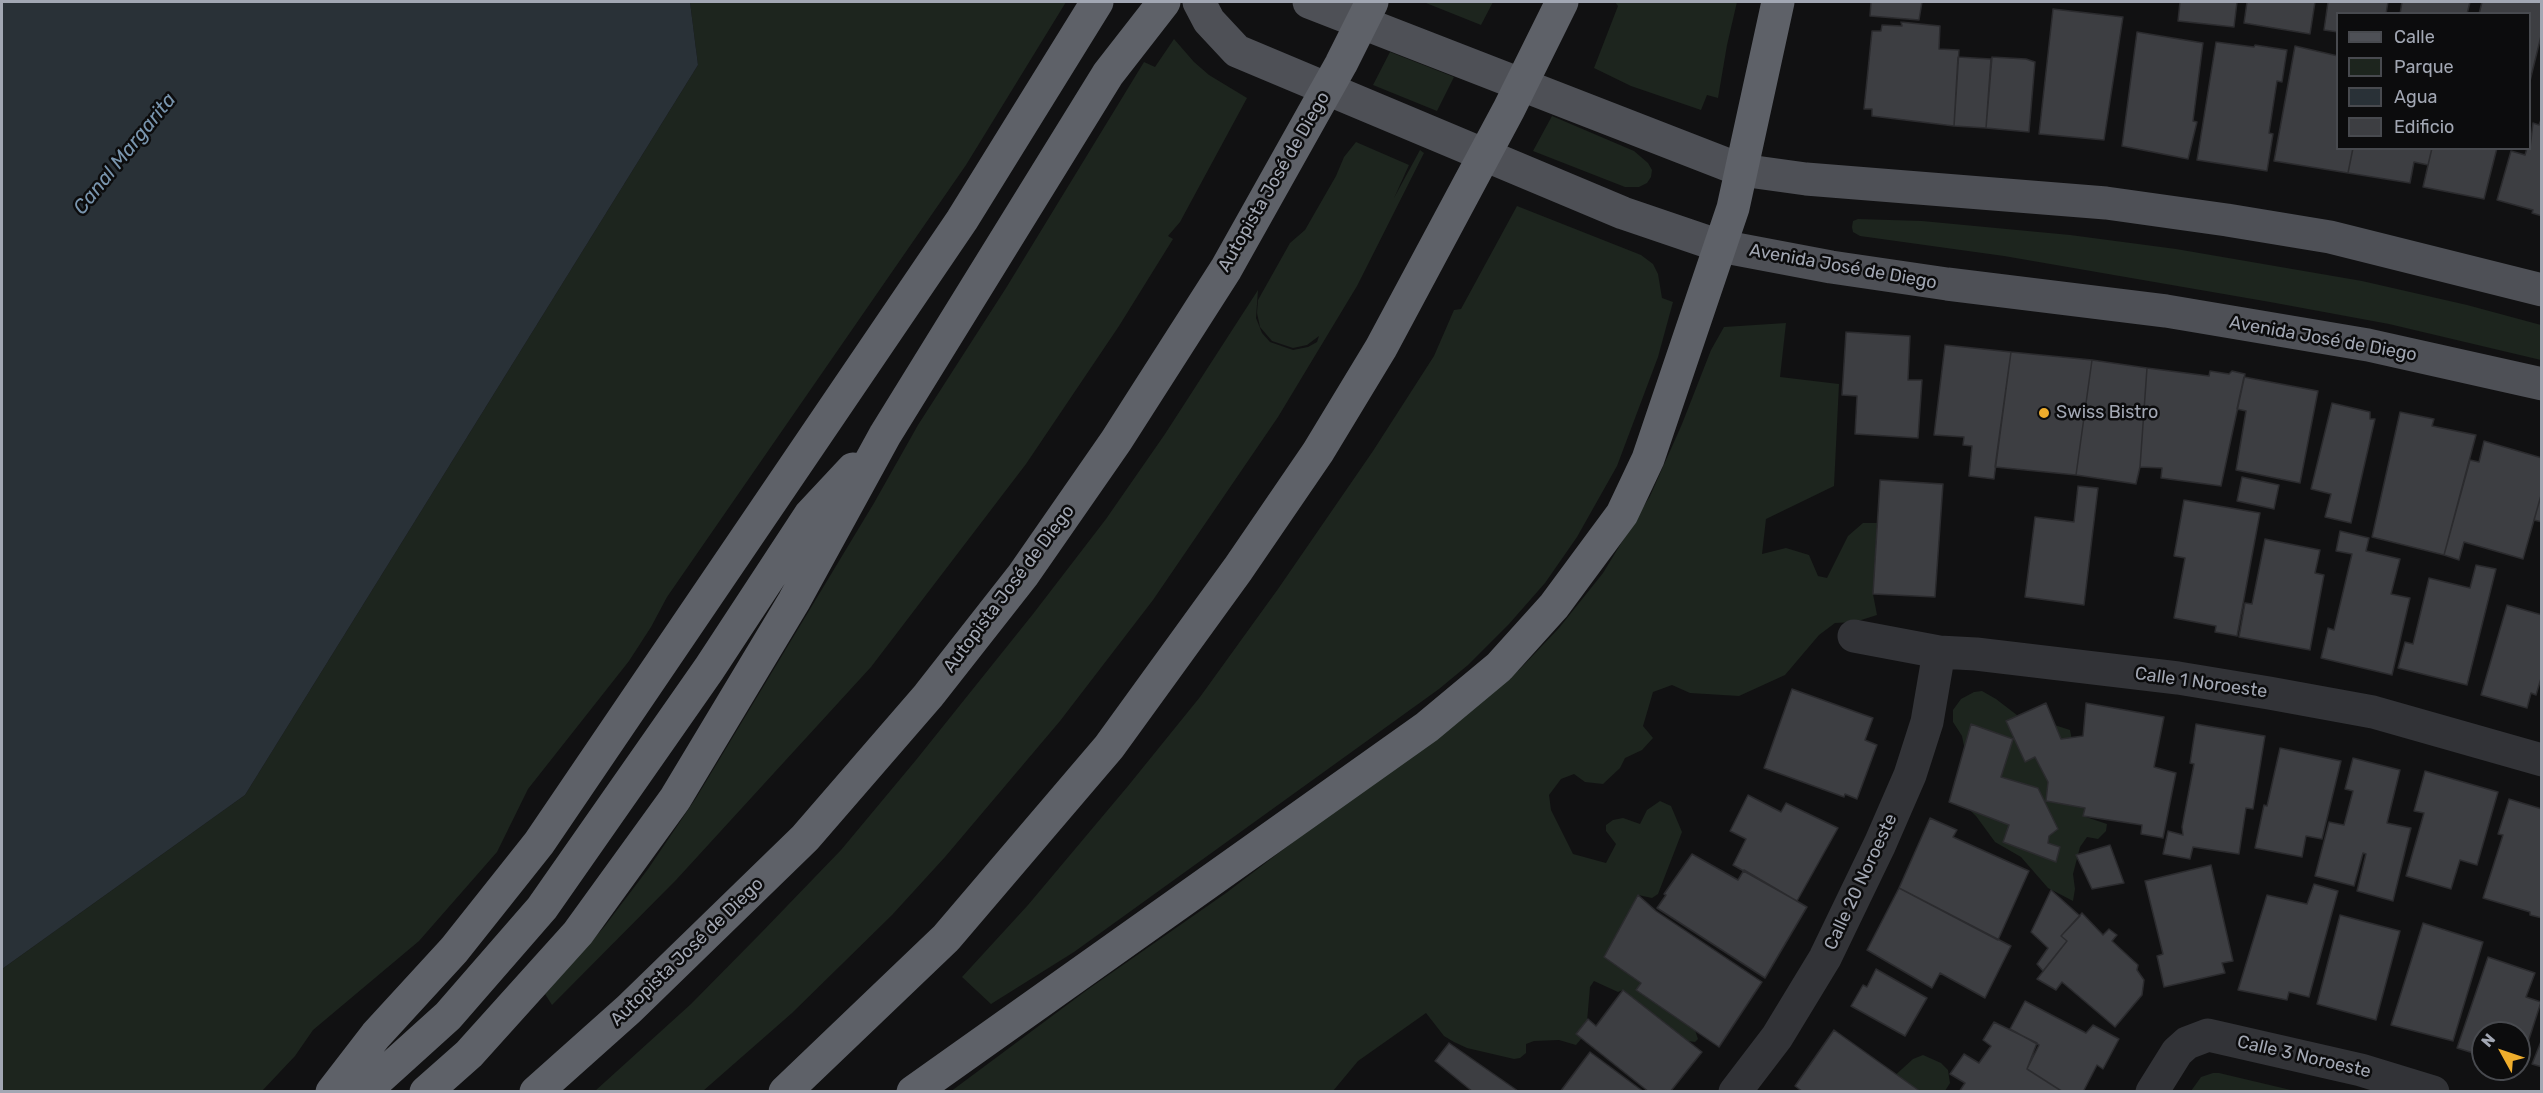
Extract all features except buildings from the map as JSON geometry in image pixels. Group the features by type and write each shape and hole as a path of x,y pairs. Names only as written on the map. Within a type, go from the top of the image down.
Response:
{"highway":[{"path":"333,1092 376,1035 454,950 539,843 962,220 1097,2"},
{"path":"426,1092 469,1054 578,933 675,799 794,601 885,435 1108,74 1164,2"},
{"name":"Autopista José de Diego","path":"536,1092 629,1009 805,838 928,696 1030,566 1116,441 1226,268 1341,64 1372,2"},
{"path":"785,1092 946,938 1109,747 1238,569 1317,452 1381,348 1509,109 1562,2"},
{"path":"913,1092 1427,727 1499,667 1554,606 1622,514 1648,459 1733,207 1778,2"},
{"path":"364,1092 448,1016 543,908 709,669 810,515 885,435"}],"main road":[{"name":"Avenida José de Diego","path":"1199,2 1209,21 1237,51 1623,213 1720,246 1831,267 1947,284 2166,311 2368,345 2541,384"},
{"path":"1310,2 1741,170 1806,179 2106,203 2227,220 2331,237 2541,291"}],"street":[{"name":"Calle 1 Noroeste","path":"1854,636 1939,652 1976,654 2178,678 2269,693 2373,712 2541,760"},
{"name":"Calle 20 Noroeste","path":"1735,1092 1777,1037 1825,958 1880,844 1910,775 1927,722 1939,652"},
{"name":"Calle 3 Noroeste","path":"2152,1092 2177,1052 2187,1043 2208,1035 2361,1070 2433,1092"}],"green space":[{"path":"690,2 1066,2 966,165 667,597 629,661 528,789 497,852 419,941 313,1030 295,1056 262,1091 2,1091 2,969 245,795 698,65"},
{"path":"1427,2 1493,2 1481,25"},
{"path":"1615,2 1737,2 1718,98 1707,95 1701,110 1631,86 1594,68 1618,6"},
{"path":"1174,39 1209,75 1247,98 1180,222 1168,236 1173,239 1119,326 1026,464 871,667 676,880 552,1005 545,994 604,927 648,869 696,798 874,503 918,425 1006,288 1144,62 1155,67"},
{"path":"1390,52 1454,77 1437,111 1373,85"},
{"path":"1552,116 1634,151 1648,163 1652,170 1651,177 1647,183 1639,187 1625,187 1533,151"},
{"path":"1356,142 1409,165 1394,198 1420,150 1424,153 1357,286 1278,417 1153,600 1060,721 945,857 892,915 792,1013 703,1091 595,1091 691,1004 760,934 841,850 916,760 1106,519 1165,434 1258,290 1256,318 1262,333 1270,342 1293,350 1308,347 1317,342 1319,336 1307,345 1293,348 1272,341 1260,327 1257,313 1258,300 1290,243 1305,230 1336,176 1344,157"},
{"path":"1517,206 1641,255 1653,264 1658,274 1662,298 1673,302 1658,357 1617,466 1577,537 1545,583 1509,624 1468,665 1439,689 1074,952 991,1004 962,977 1028,905 1128,786 1200,697 1278,589 1373,451 1434,356 1454,310 1461,309"},
{"path":"1858,219 1922,221 2070,235 2176,249 2362,281 2541,325 2541,360 2389,324 2270,302 2004,256 1860,236 1853,232 1852,227 1853,221"},
{"path":"1786,323 1780,377 1839,384 1834,486 1766,519 1762,554 1786,548 1809,555 1818,576 1827,578 1848,536 1863,523 1877,523 1873,594 1877,615 1855,622 1835,623 1819,635 1785,675 1739,696 1690,693 1672,685 1653,692 1643,726 1653,738 1642,750 1625,758 1620,768 1603,784 1585,782 1574,774 1561,779 1549,795 1551,810 1573,854 1606,863 1616,844 1606,831 1606,825 1613,820 1623,818 1640,824 1647,810 1660,801 1671,806 1682,832 1658,894 1652,898 1638,895 1604,957 1641,983 1636,990 1695,1030 1698,1039 1695,1042 1688,1041 1623,990 1618,992 1594,981 1590,987 1586,1033 1576,1045 1559,1040 1534,1041 1526,1044 1526,1053 1514,1059 1467,1048 1454,1042 1444,1036 1426,1013 1358,1061 1333,1091 950,1092 1087,990 1226,893 1519,670 1559,628 1603,573 1650,496 1711,350 1724,327"},
{"path":"1982,691 2026,722 2042,721 2070,730 2085,808 2083,816 2107,824 2106,831 2098,839 2087,837 2080,847 2073,874 2075,889 2073,901 2048,888 2021,857 1995,842 1976,816 1956,797 1967,761 1962,736 1953,722 1953,710 1961,699 1974,692"},
{"path":"1923,1055 1941,1063 1948,1070 1950,1083 1945,1091 1891,1091 1891,1079 1913,1059"},
{"path":"2213,1073 2295,1091 2191,1091 2201,1077"}],"water":[{"name":"Canal Margarita","path":"2,2 690,2 698,65 245,795 2,969"}],"place":[{"name":"Swiss Bistro","path":"2044,413"}]}
